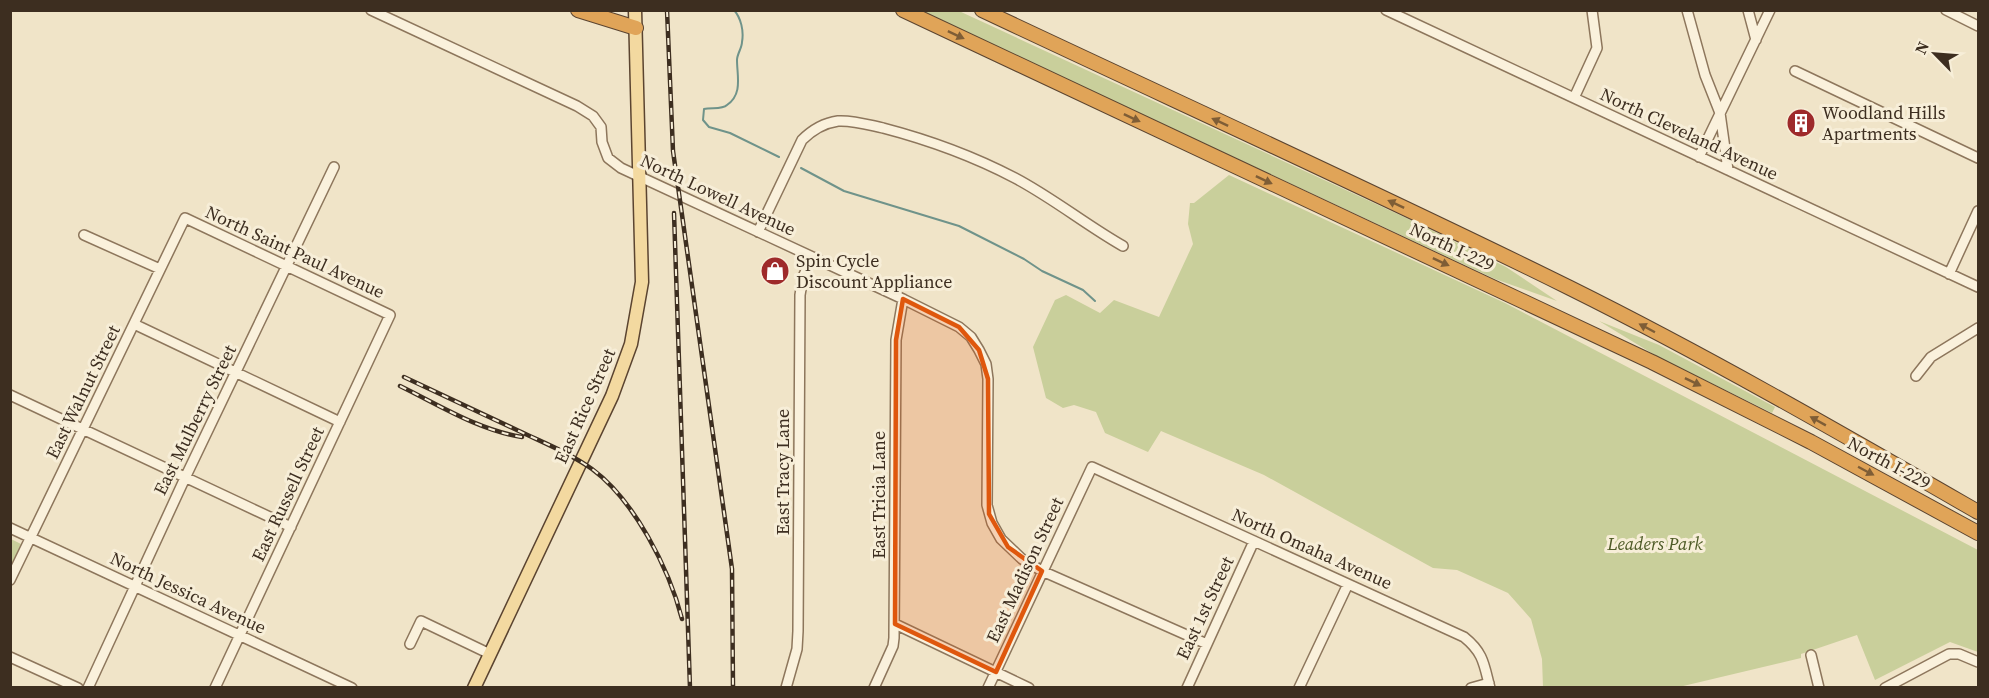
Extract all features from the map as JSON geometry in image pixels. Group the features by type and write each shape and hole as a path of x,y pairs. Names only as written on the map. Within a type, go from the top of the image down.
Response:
{"highway":[{"path":"578,10 635,19"},
{"path":"608,10 635,19"},
{"name":"North I-229","path":"903,10 1652,362 1811,442 1978,533"},
{"name":"North I-229","path":"982,10 1573,289 1741,378 1978,512"}],"main road":[{"name":"East Rice Street","path":"474,687 612,396 631,344 642,282 635,19"}],"street":[{"name":"North Lowell Avenue","path":"371,10 577,106 593,116 602,127 602,141 608,158 621,168 903,299 959,327 971,337 986,364 988,379 987,496 989,514 997,532 1008,547 1022,559 1042,570"},
{"name":"North Cleveland Avenue","path":"1386,10 1978,287"},
{"path":"1574,98 1597,48 1592,10"},
{"path":"1686,10 1720,113 1728,170"},
{"path":"1748,10 1756,40"},
{"path":"1698,157 1770,10"},
{"path":"1946,10 1978,26"},
{"path":"1795,71 1978,158"},
{"path":"758,232 802,140 810,132 826,124 846,121 911,136 983,163 1049,198 1123,246"},
{"name":"East Mulberry Street","path":"88,687 334,167"},
{"path":"1949,274 1978,211"},
{"name":"North Saint Paul Avenue","path":"185,218 390,315"},
{"name":"East Walnut Street","path":"10,580 185,218"},
{"path":"84,235 160,269"},
{"name":"East Tracy Lane","path":"786,687 796,649 798,631 800,295 803,277 812,257"},
{"name":"East Tricia Lane","path":"874,687 893,646 895,624 896,340 903,299"},
{"name":"East Russell Street","path":"215,687 390,315"},
{"path":"134,324 340,422"},
{"path":"1916,376 1931,357 1978,328"},
{"path":"10,395 291,527"},
{"name":"East Madison Street","path":"988,687 1092,467"},
{"name":"North Omaha Avenue","path":"1092,467 1464,637 1475,645 1483,659 1489,685"},
{"name":"North Jessica Avenue","path":"10,528 347,686"},
{"name":"East 1st Street","path":"1187,687 1254,542"},
{"path":"1042,570 1207,644"},
{"path":"1299,687 1348,584"},
{"path":"410,644 421,621 490,654"},
{"path":"895,624 1029,687"},
{"path":"1885,687 1949,654 1959,654 1978,662"},
{"path":"1811,656 1820,687"},
{"path":"10,657 78,687"},
{"path":"1471,687 1489,685"}],"highlighted area":[{"path":"903,299 959,327 979,350 988,379 989,514 1008,547 1042,571 996,672 895,624 896,340"}],"green space":[{"path":"921,11 959,11 1415,222 1506,267 1557,301 1495,279"},
{"name":"Leaders Park","path":"1229,175 1505,303 1978,550 1978,652 1950,642 1875,680 1857,635 1801,654 1801,658 1679,687 1543,687 1542,659 1531,619 1508,593 1457,570 1433,568 1264,475 1161,431 1148,452 1105,433 1096,412 1074,405 1063,408 1046,398 1033,347 1055,300 1066,295 1100,313 1114,300 1159,317 1193,244 1188,224 1190,203 1194,203"},
{"path":"1599,321 1659,345 1775,407 1772,413 1658,357"},
{"path":"11,539 21,544 11,566"}],"waterway":[{"path":"734,10 743,33 737,60 737,90 732,101 725,107 704,109 703,120 709,127 730,133 779,157"},
{"path":"801,168 844,191 959,226 1024,259 1042,271 1083,290 1095,301"}],"railway":[{"path":"667,10 673,151 732,569 733,688"},
{"path":"674,213 690,688"},
{"path":"404,377 566,453 584,463 607,482 622,498 648,536 668,578 682,619"},
{"path":"400,386 474,423 522,437"}],"place":[{"name":"Woodland Hills Apartments","path":"1801,123"},
{"name":"Spin Cycle Discount Appliance","path":"775,271"}]}
